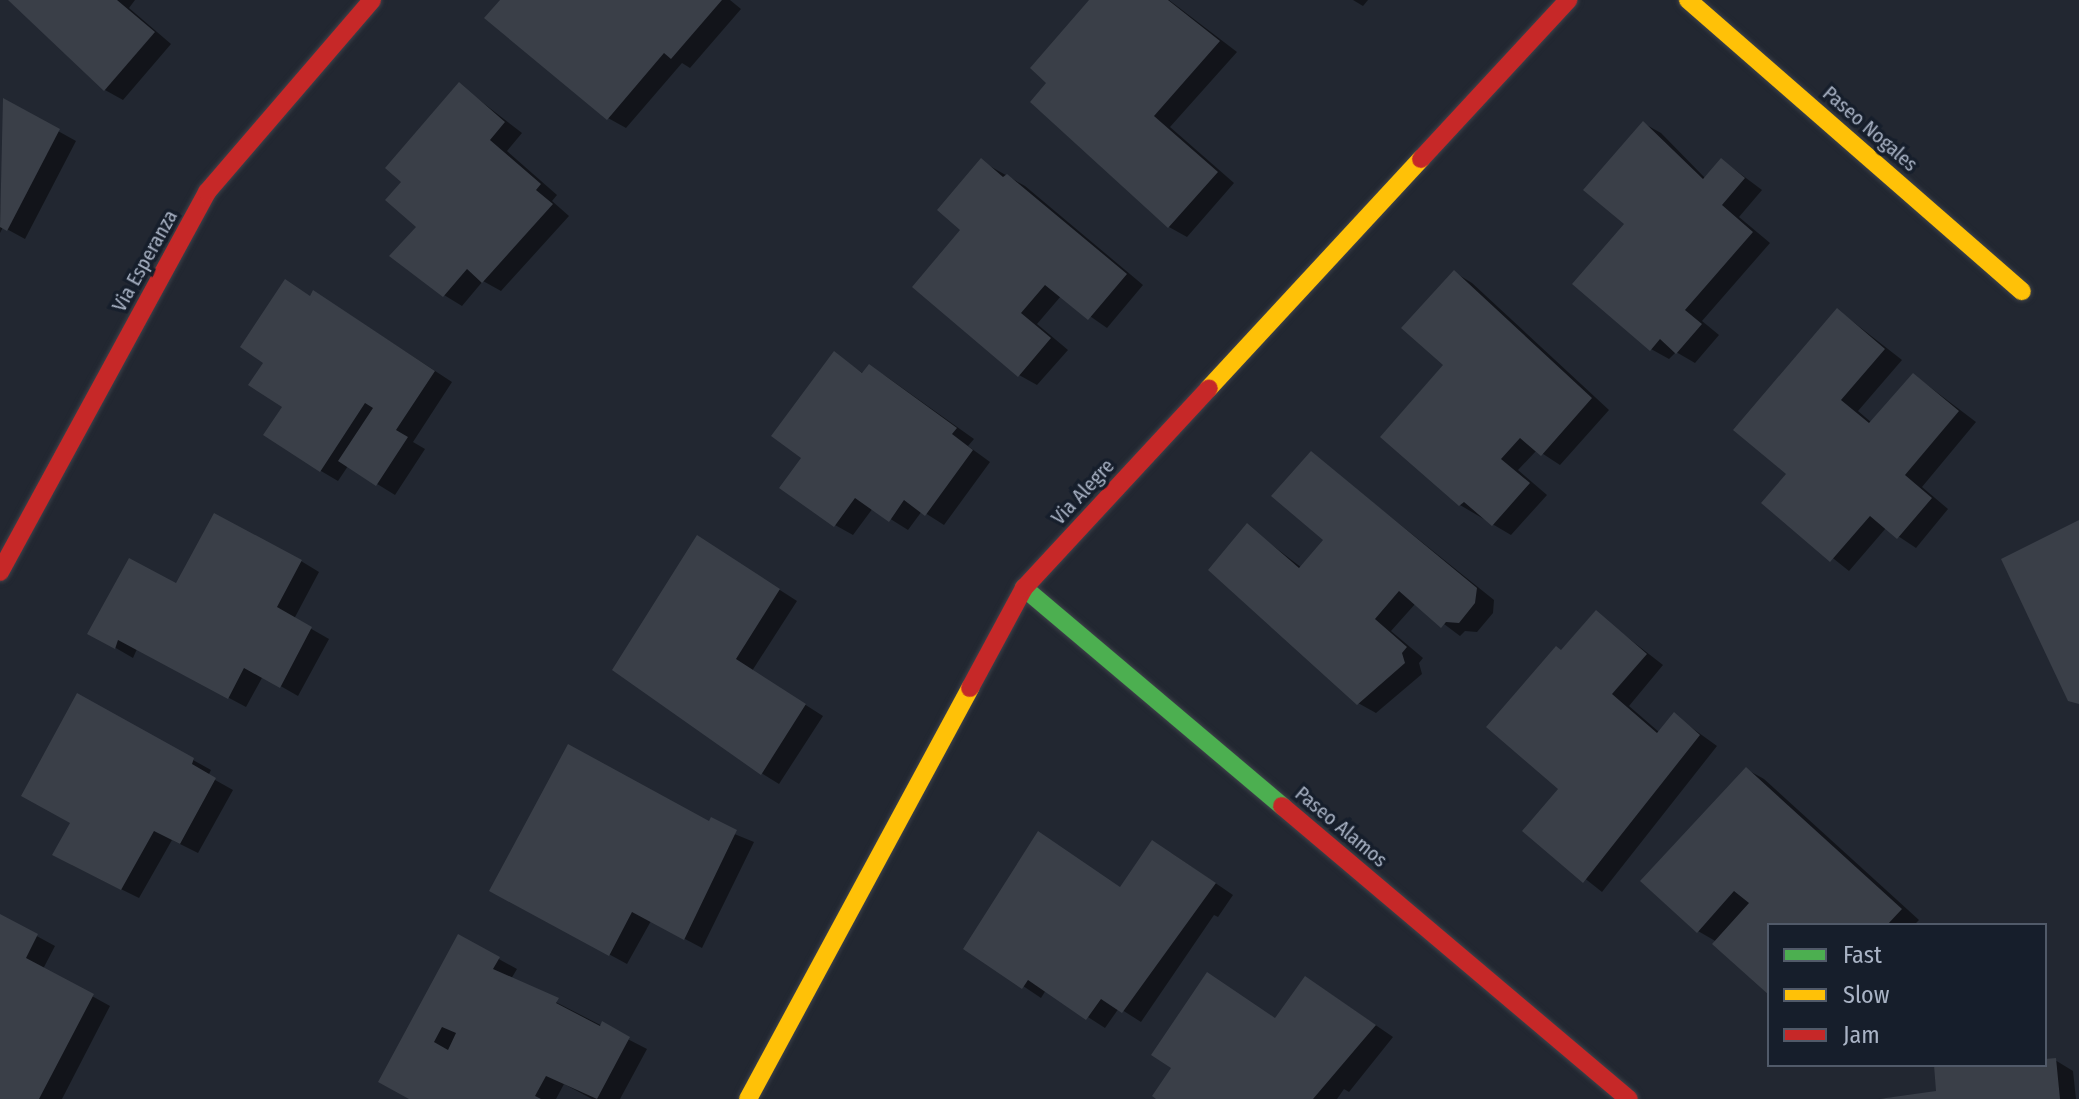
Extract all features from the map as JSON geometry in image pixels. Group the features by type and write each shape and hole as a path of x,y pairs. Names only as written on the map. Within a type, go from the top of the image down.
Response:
{"street":[{"name":"Via Esperanza","path":"0,572 207,192 372,0"},
{"name":"Via Alegre","path":"748,1099 1024,588 1568,0"},
{"name":"Paseo Nogales","path":"1688,0 2022,291"},
{"name":"Paseo Alamos","path":"1024,588 1629,1099"}],"building":[{"path":"8,0 117,0 155,32 104,91"},
{"path":"500,0 722,0 671,59 664,53 607,120 484,18"},
{"path":"1089,0 1168,0 1220,41 1154,116 1218,172 1168,228 1030,102 1046,83 1030,68"},
{"path":"459,82 505,122 490,140 541,184 536,190 553,204 482,283 467,269 443,297 389,256 416,227 385,200 401,182 385,168"},
{"path":"3,98 60,129 7,231 0,227"},
{"path":"1643,121 1703,179 1721,158 1745,178 1722,205 1753,232 1685,310 1702,324 1676,354 1660,339 1650,351 1572,284 1624,224 1583,190"},
{"path":"981,158 1003,177 1007,174 1127,274 1088,320 1045,285 1021,313 1051,338 1018,377 912,287 960,230 937,210"},
{"path":"1454,270 1592,398 1541,456 1520,438 1501,459 1530,483 1492,526 1464,502 1459,506 1380,437 1443,365 1401,328"},
{"path":"285,279 310,296 313,290 435,371 396,430 408,437 376,486 338,461 373,408 365,403 320,472 263,435 282,407 248,385 263,363 240,347"},
{"path":"1837,308 1885,349 1841,400 1869,423 1913,373 1959,411 1905,475 1932,498 1897,539 1870,516 1830,562 1761,503 1786,474 1733,430"},
{"path":"834,351 862,373 869,364 957,428 952,434 973,450 925,516 904,500 889,522 855,498 834,527 779,488 801,458 771,436"},
{"path":"1311,451 1477,588 1475,603 1459,623 1446,622 1441,628 1399,591 1375,619 1407,647 1402,653 1405,663 1357,705 1208,570 1247,523 1299,568 1323,540 1271,496"},
{"path":"214,513 302,560 277,607 312,627 280,688 244,668 228,699 118,640 115,649 87,634 129,558 176,583"},
{"path":"2079,520 2079,704 2068,701 2001,559"},
{"path":"697,535 780,589 736,659 806,704 761,775 612,670"},
{"path":"1596,610 1647,654 1612,694 1657,733 1674,712 1700,735 1583,883 1522,831 1558,789 1486,727 1556,646 1561,650"},
{"path":"77,693 194,758 192,764 216,778 180,844 154,831 121,890 52,855 70,823 21,796"},
{"path":"568,744 709,821 711,817 737,830 684,940 632,912 609,956 489,891"},
{"path":"1746,767 1902,909 1889,923 1767,923 1767,993 1712,944 1749,903 1734,891 1697,933 1640,881"},
{"path":"1038,831 1120,887 1152,840 1216,883 1122,1013 1101,999 1086,1020 1028,980 1022,989 963,949"},
{"path":"0,914 38,934 26,958 94,994 39,1099 0,1099"},
{"path":"458,934 500,957 493,969 559,998 556,1003 600,1026 602,1021 630,1037 597,1099 546,1076 535,1096 541,1099 409,1099 378,1082","holes":["442,1027 456,1033 448,1050 434,1042"]},
{"path":"1207,972 1275,1018 1305,976 1376,1025 1313,1099 1156,1099 1152,1096 1171,1068 1151,1055"},
{"path":"2056,1058 2060,1099 1879,1099 1936,1091 1934,1067 2047,1067 2047,1059"}],"traffic: fast":[{"path":"1024,588 1282,806"}],"traffic: slow":[{"path":"1688,0 2022,291"},
{"path":"1209,388 1421,159"},
{"path":"748,1099 970,688"}],"traffic: jam":[{"path":"0,572 207,192 372,0"},
{"path":"1421,159 1568,0"},
{"path":"970,688 1024,588 1209,388"},
{"path":"1282,806 1629,1099"}]}
